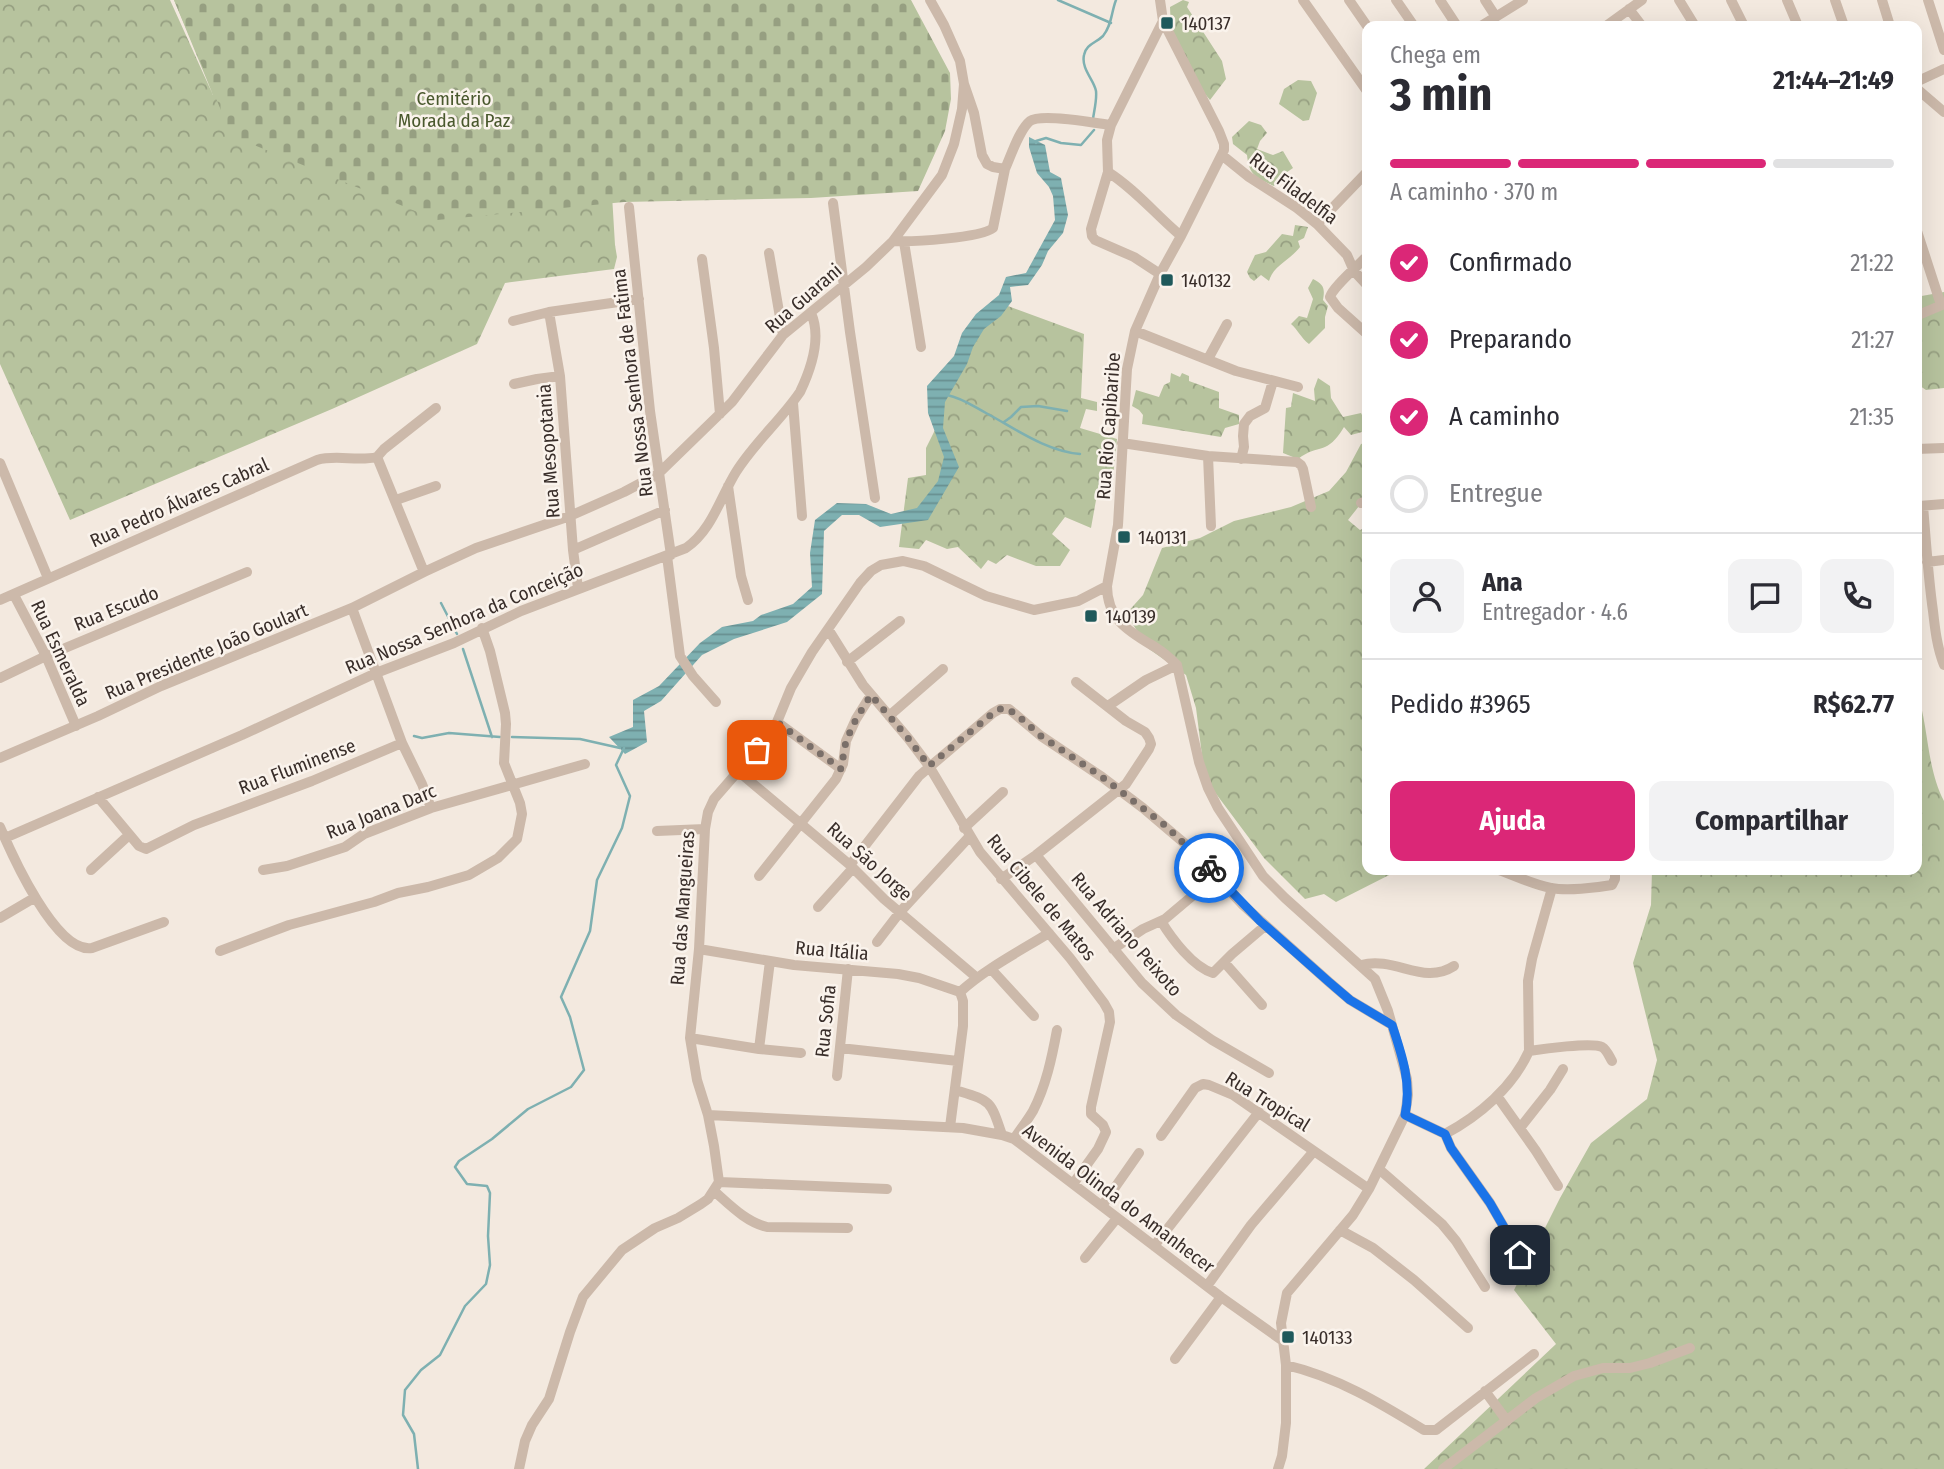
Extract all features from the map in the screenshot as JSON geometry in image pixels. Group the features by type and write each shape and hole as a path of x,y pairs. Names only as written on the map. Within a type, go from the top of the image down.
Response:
{"street":[{"path":"930,0 955,46 974,113 982,155 987,164 1004,169"},
{"path":"1160,0 1163,21 1219,131 1224,144 1223,156"},
{"path":"1303,0 1362,86"},
{"path":"1349,0 1364,21"},
{"path":"1396,0 1411,21"},
{"path":"1440,0 1454,21"},
{"path":"1485,0 1496,18"},
{"path":"1490,21 1523,0"},
{"path":"1613,21 1642,0"},
{"path":"1679,0 1692,21"},
{"path":"1731,0 1742,21"},
{"path":"1787,0 1796,21"},
{"path":"1835,0 1842,21"},
{"path":"1882,0 1888,21"},
{"path":"1928,0 1944,50"},
{"path":"1629,9 1638,21"},
{"path":"1160,274 1134,257 1104,245 1092,236 1091,229 1108,172 1107,140 1111,125 1163,21"},
{"path":"1922,79 1944,69"},
{"name":"Rua Guarani","path":"570,516 658,474 743,389 783,335 898,242 942,174 954,144 962,109 964,84"},
{"path":"1922,92 1943,108"},
{"path":"921,347 898,242 973,235 991,230 1004,169 1023,131 1035,118 1055,117 1111,125"},
{"name":"Rua Filadelfia","path":"1223,156 1317,224 1347,255 1354,271 1362,280"},
{"name":"Rua Rio Capibaribe","path":"1107,586 1118,524 1127,369 1135,331 1160,274 1211,174 1223,156"},
{"path":"1108,172 1144,199 1181,236"},
{"path":"1317,224 1362,177"},
{"path":"833,203 875,498"},
{"name":"Rua Nossa Senhora de Fatima","path":"629,207 680,656 682,662 716,702"},
{"path":"1922,246 1943,304 1922,313"},
{"path":"769,253 783,335"},
{"path":"702,259 720,414"},
{"path":"1362,262 1332,291 1331,299 1362,329"},
{"path":"513,321 550,312 639,299"},
{"name":"Rua Mesopotania","path":"550,312 560,376 578,588"},
{"name":"Rua Nossa Senhora da Conceição","path":"2,833 98,797 376,673 578,588 669,556 697,541 705,532 736,471 793,403 808,376 816,328 811,313"},
{"path":"1208,359 1227,324"},
{"path":"1135,331 1236,371 1298,387"},
{"path":"514,384 560,376"},
{"path":"1241,459 1244,424 1250,416 1265,408 1273,381"},
{"path":"793,403 802,516"},
{"path":"424,572 377,457 436,408"},
{"path":"1122,443 1208,456 1292,460 1301,465 1311,507"},
{"path":"1922,449 1944,448"},
{"path":"1208,456 1211,526"},
{"name":"Rua Pedro Álvares Cabral","path":"0,600 317,460 361,460 377,457"},
{"path":"0,463 48,578"},
{"path":"396,500 436,486"},
{"path":"729,486 741,576 748,600"},
{"path":"1922,506 1944,504"},
{"path":"573,550 665,510"},
{"name":"Rua Presidente João Goulart","path":"0,758 76,726 161,685 352,608 476,548 570,516"},
{"path":"1922,522 1930,589 1939,625 1937,642 1944,665"},
{"path":"1927,562 1944,560"},
{"name":"Rua das Mangueiras","path":"717,1186 708,1115 697,1080 690,1038 699,949 705,829 708,812 715,799 768,737 804,665 860,583 871,572 890,562 903,561 924,566 986,596 1034,610 1078,601 1107,586"},
{"name":"Rua Escudo","path":"0,678 247,572"},
{"path":"1107,586 1108,602 1121,625 1177,664 1199,762 1208,788 1218,808 1263,876 1375,979 1392,1025 1407,1079 1405,1115 1380,1170 1340,1230 1286,1293 1281,1323 1286,1365 1286,1423 1278,1469"},
{"path":"1922,590 1930,589"},
{"name":"Rua Esmeralda","path":"14,595 46,656 76,726"},
{"path":"352,608 402,743 431,808"},
{"path":"848,662 900,621"},
{"path":"220,951 289,925 469,875 498,858 517,839 522,814 504,763 505,713 482,628"},
{"name":"Rua Cibele de Matos","path":"828,629 871,695 929,766 967,832 1001,879 1089,982 1109,1012 1110,1022 1091,1107 1091,1114 1103,1125 1106,1132 1098,1149 1073,1184"},
{"path":"1108,706 1146,680 1177,664"},
{"path":"889,716 943,669"},
{"path":"1001,879 1118,790 1135,772 1151,744 1145,732 1126,721 1076,682"},
{"path":"759,876 831,786 841,769 850,733 871,695"},
{"path":"817,907 919,776 993,713 1000,709 1009,709 1041,736 1166,826 1265,926 1350,1000 1392,1025"},
{"path":"777,722 841,769"},
{"name":"Rua Fluminense","path":"129,835 143,849 151,848 204,821 312,781 402,743"},
{"name":"Rua Joana Darc","path":"263,870 287,866 345,847 364,834 431,808 585,764"},
{"name":"Rua São Jorge","path":"739,772 851,866 976,977"},
{"path":"877,942 1003,792"},
{"path":"91,870 129,835 98,797"},
{"path":"657,831 705,829"},
{"path":"2,833 34,898 51,922 82,948 92,948 164,922"},
{"name":"Rua Adriano Peixoto","path":"1036,855 1142,983 1176,1016 1269,1073"},
{"path":"1514,875 1552,888 1612,885 1615,875"},
{"path":"1113,949 1143,929 1161,922 1216,876"},
{"path":"1445,1134 1466,1123 1497,1096 1519,1068 1528,1051 1528,981 1552,888"},
{"path":"0,918 34,898"},
{"path":"1161,922 1175,943 1209,973 1216,971 1265,926"},
{"path":"950,1127 963,1026 963,1001 960,992 976,977 992,970 1049,933"},
{"name":"Rua Itália","path":"699,949 811,967 871,970 919,978 960,992"},
{"path":"759,1049 770,961"},
{"path":"1224,962 1262,1005"},
{"path":"1362,965 1378,962 1434,975 1454,967"},
{"name":"Rua Sofia","path":"837,1076 848,970"},
{"path":"992,970 1034,1016"},
{"path":"1014,1139 1041,1093 1051,1061 1056,1030"},
{"path":"690,1038 801,1053"},
{"path":"1528,1051 1601,1046 1612,1061"},
{"path":"840,1048 958,1061"},
{"path":"1520,1128 1563,1069"},
{"name":"Rua Tropical","path":"1161,1136 1198,1086 1203,1084 1218,1087 1259,1112 1369,1189"},
{"path":"955,1090 983,1098 991,1106 1002,1135"},
{"path":"1497,1096 1558,1186"},
{"path":"1154,1246 1259,1112"},
{"name":"Avenida Olinda do Amanhecer","path":"708,1115 950,1127 1014,1139 1283,1341"},
{"path":"1405,1115 1445,1134 1451,1148 1490,1203 1520,1255"},
{"path":"1207,1286 1251,1225 1314,1151"},
{"path":"1102,1206 1139,1153"},
{"path":"1380,1170 1442,1224 1485,1287"},
{"path":"717,1186 887,1189"},
{"path":"717,1186 735,1209 758,1225 848,1228"},
{"path":"519,1469 525,1441 549,1399 583,1297 622,1250 655,1228 692,1211 708,1199 717,1186"},
{"path":"1084,1258 1117,1218"},
{"path":"1340,1230 1373,1248 1468,1328"},
{"path":"1175,1359 1221,1297"},
{"path":"1443,1469 1536,1398 1574,1376 1603,1368 1639,1366 1690,1348"},
{"path":"1286,1365 1320,1374 1359,1391 1430,1431 1436,1430 1534,1354"},
{"path":"1485,1391 1507,1421"}],"green space":[{"path":"0,0 170,0 213,95 174,0 344,0 612,195 617,257 614,269 505,283 477,344 332,409 70,520 0,364"},
{"name":"Cemitério Morada da Paz","path":"174,0 911,0 950,73 951,99 945,131 918,191 811,198 624,202 437,220 232,136"},
{"path":"1183,0 1189,2 1187,7 1222,61 1226,79 1210,100 1171,30 1170,7"},
{"path":"1298,80 1311,81 1317,93 1309,120 1303,121 1279,104 1284,89"},
{"path":"1249,121 1261,125 1267,133 1257,149 1273,155 1283,151 1293,168 1280,177 1274,186 1252,172 1247,155 1233,144 1232,137"},
{"path":"1295,225 1308,227 1304,238 1298,241 1300,247 1296,252 1274,271 1269,281 1261,275 1254,281 1250,278 1247,272 1255,255 1266,252 1282,234 1293,236"},
{"path":"1313,279 1323,287 1323,300 1328,306 1325,328 1309,344 1291,324 1299,316 1307,318 1313,299 1308,288"},
{"path":"1944,292 1944,388 1926,390 1922,387 1922,296"},
{"path":"994,301 1084,334 1081,398 1097,402 1097,411 1086,409 1080,428 1117,439 1113,477 1100,478 1091,528 1065,517 1052,534 1070,550 1060,566 1036,566 1007,555 996,564 988,560 981,569 958,547 947,549 926,540 919,549 899,547 908,478 926,475 926,448 942,416 939,403"},
{"path":"1171,373 1180,377 1182,373 1189,376 1189,381 1219,392 1219,408 1239,415 1239,424 1225,428 1221,437 1142,424 1143,415 1132,406 1136,390 1159,397 1164,385 1170,382"},
{"path":"1318,378 1330,386 1331,398 1343,417 1361,413 1362,432 1351,435 1344,427 1328,446 1298,459 1283,453 1286,408 1291,407 1293,393 1315,401 1314,389"},
{"path":"1361,444 1362,502 1348,520 1362,529 1362,875 1389,875 1336,902 1324,894 1305,899 1264,858 1205,779 1196,708 1186,675 1149,649 1126,614 1143,595 1162,548 1200,538 1234,521 1291,507 1329,491 1346,472"},
{"path":"1922,712 1934,774 1944,801 1944,1469 1424,1469 1556,1344 1514,1290 1591,1143 1647,1099 1657,1060 1633,963 1651,905 1652,875 1922,875"}],"water":[{"path":"1029,137 1045,145 1050,172 1061,178 1068,215 1063,233 1048,251 1028,285 1010,287 1012,301 1001,316 984,329 945,402 943,428 959,467 928,520 880,527 859,515 842,515 824,531 822,594 787,622 734,639 702,655 661,701 644,711 647,742 625,754 609,737 633,727 633,700 659,686 700,643 722,627 753,621 761,615 793,604 812,587 810,553 815,520 837,503 866,504 891,514 917,508 938,481 944,457 928,413 927,386 954,356 962,333 976,314 999,295 1006,277 1026,273 1055,220 1053,196 1037,173 1029,147"}],"waterway":[{"path":"1058,0 1111,23"},
{"path":"1093,119 1096,91 1084,65 1084,55 1089,46 1106,32 1116,0"},
{"path":"1036,143 1046,138 1081,145 1094,130"},
{"path":"947,395 967,402 1043,444 1080,454"},
{"path":"1004,422 1021,407 1038,406 1067,411"},
{"path":"441,603 457,634"},
{"path":"463,649 492,737"},
{"path":"414,736 422,738 449,733 500,737"},
{"path":"512,737 580,739 620,748"},
{"path":"418,1469 414,1434 403,1415 405,1390 421,1370 440,1355 465,1306 486,1284 490,1265 490,1193 487,1186 467,1184 455,1167 459,1161 492,1139 528,1109 571,1087 584,1070 570,1017 561,997 590,931 597,880 622,828 630,796 616,765 624,748"}],"way so far":[{"path":"757,750 777,722 841,769 846,741 871,695 929,766 993,713 1000,709 1009,709 1041,736 1102,777 1166,826 1209,868"}],"place":[{"name":"140137","path":"1167,23"},
{"name":"140132","path":"1167,280"},
{"name":"140131","path":"1124,537"},
{"name":"140139","path":"1091,616"},
{"name":"140133","path":"1288,1337"}],"route":[{"path":"1209,868 1243,905 1329,982 1350,1000 1392,1025 1407,1079 1405,1115 1445,1134 1451,1148 1476,1181 1520,1255"}]}
